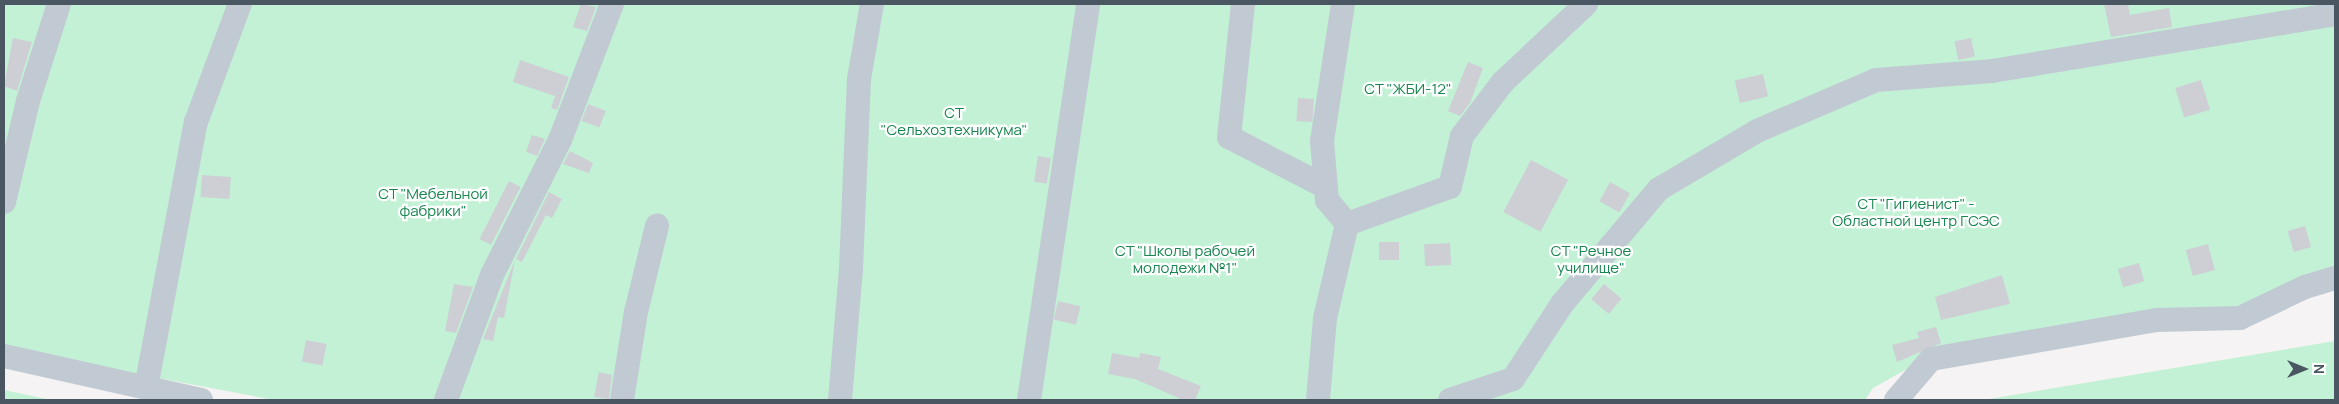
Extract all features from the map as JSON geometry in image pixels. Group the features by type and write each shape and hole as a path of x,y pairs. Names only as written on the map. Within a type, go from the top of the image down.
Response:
{"street":[{"path":"4,202 28,101 59,4"},
{"path":"146,388 196,122 240,4"},
{"path":"446,400 492,275 560,140 612,4"},
{"path":"840,400 851,269 859,79 872,4"},
{"path":"1029,400 1088,4"},
{"path":"1243,4 1229,137 1326,187"},
{"path":"1343,4 1322,141 1327,200 1346,224"},
{"path":"1346,224 1450,187 1462,136 1503,82 1571,8"},
{"path":"1450,400 1511,390 1562,304 1659,189 1757,131 1876,80 1992,71 2335,14"},
{"path":"1322,398 1325,318 1346,224"},
{"path":"622,400 636,312 657,226"},
{"path":"1896,400 1932,359 2157,320 2240,318 2305,287 2335,278"},
{"path":"4,356 201,400"}],"green space":[{"path":"4,4 2335,4 2335,271 2250,306 1930,356 1873,388 1865,400 274,400 4,349"},
{"path":"2335,341 2335,400 1983,400"},
{"path":"4,390 51,400 4,400"}],"building":[{"path":"581,4 596,7 587,31 573,27"},
{"path":"2104,4 2128,4 2130,15 2169,8 2172,27 2111,37"},
{"path":"13,38 32,42 17,91 4,86"},
{"path":"1971,38 1975,57 1958,60 1954,42"},
{"path":"520,60 569,77 557,110 551,108 555,96 513,82"},
{"path":"1468,62 1483,68 1470,103 1460,116 1448,111"},
{"path":"1763,74 1768,96 1740,103 1735,81"},
{"path":"2201,80 2210,110 2184,118 2175,88"},
{"path":"1298,98 1314,99 1312,122 1296,121"},
{"path":"588,104 606,111 599,128 582,121"},
{"path":"532,135 545,139 537,156 526,152"},
{"path":"570,151 593,163 589,173 563,164"},
{"path":"1038,156 1051,158 1047,184 1034,182"},
{"path":"1531,160 1568,180 1540,232 1503,212"},
{"path":"202,175 231,177 229,199 200,197"},
{"path":"509,181 521,187 491,245 479,239"},
{"path":"1610,182 1630,193 1619,212 1599,201"},
{"path":"549,192 562,199 552,218 546,215 522,262 516,259"},
{"path":"2305,226 2311,247 2294,252 2288,231"},
{"path":"1379,242 1399,242 1399,260 1379,260"},
{"path":"1450,243 1451,265 1425,266 1424,244"},
{"path":"2208,244 2215,270 2193,276 2186,250"},
{"path":"515,260 504,318 498,317 493,341 483,339"},
{"path":"2139,263 2144,281 2123,287 2118,269"},
{"path":"2002,275 2010,304 1941,320 1935,297"},
{"path":"454,284 473,287 456,333 445,331"},
{"path":"1604,284 1622,299 1609,314 1591,299"},
{"path":"1058,301 1080,306 1076,325 1054,320"},
{"path":"1936,327 1941,343 1897,362 1892,345 1919,338 1917,332"},
{"path":"306,340 327,344 322,366 302,362"},
{"path":"1112,353 1139,358 1140,353 1161,357 1158,369 1201,386 1195,400 1183,400 1135,379 1108,374"},
{"path":"599,372 612,375 609,399 594,397"}],"park label":[{"name":"СТ \"ЖБИ-12\"","path":"1408,89"},
{"name":"СТ \"Сельхозтехникума\"","path":"954,120"},
{"name":"СТ \"Мебельной фабрики\"","path":"433,202"},
{"name":"СТ \"Гигиенист\" - Областной центр ГСЭС","path":"1916,212"},
{"name":"СТ \"Школы рабочей молодежи №1\"","path":"1185,258"},
{"name":"СТ \"Речное училище\"","path":"1591,258"}]}
